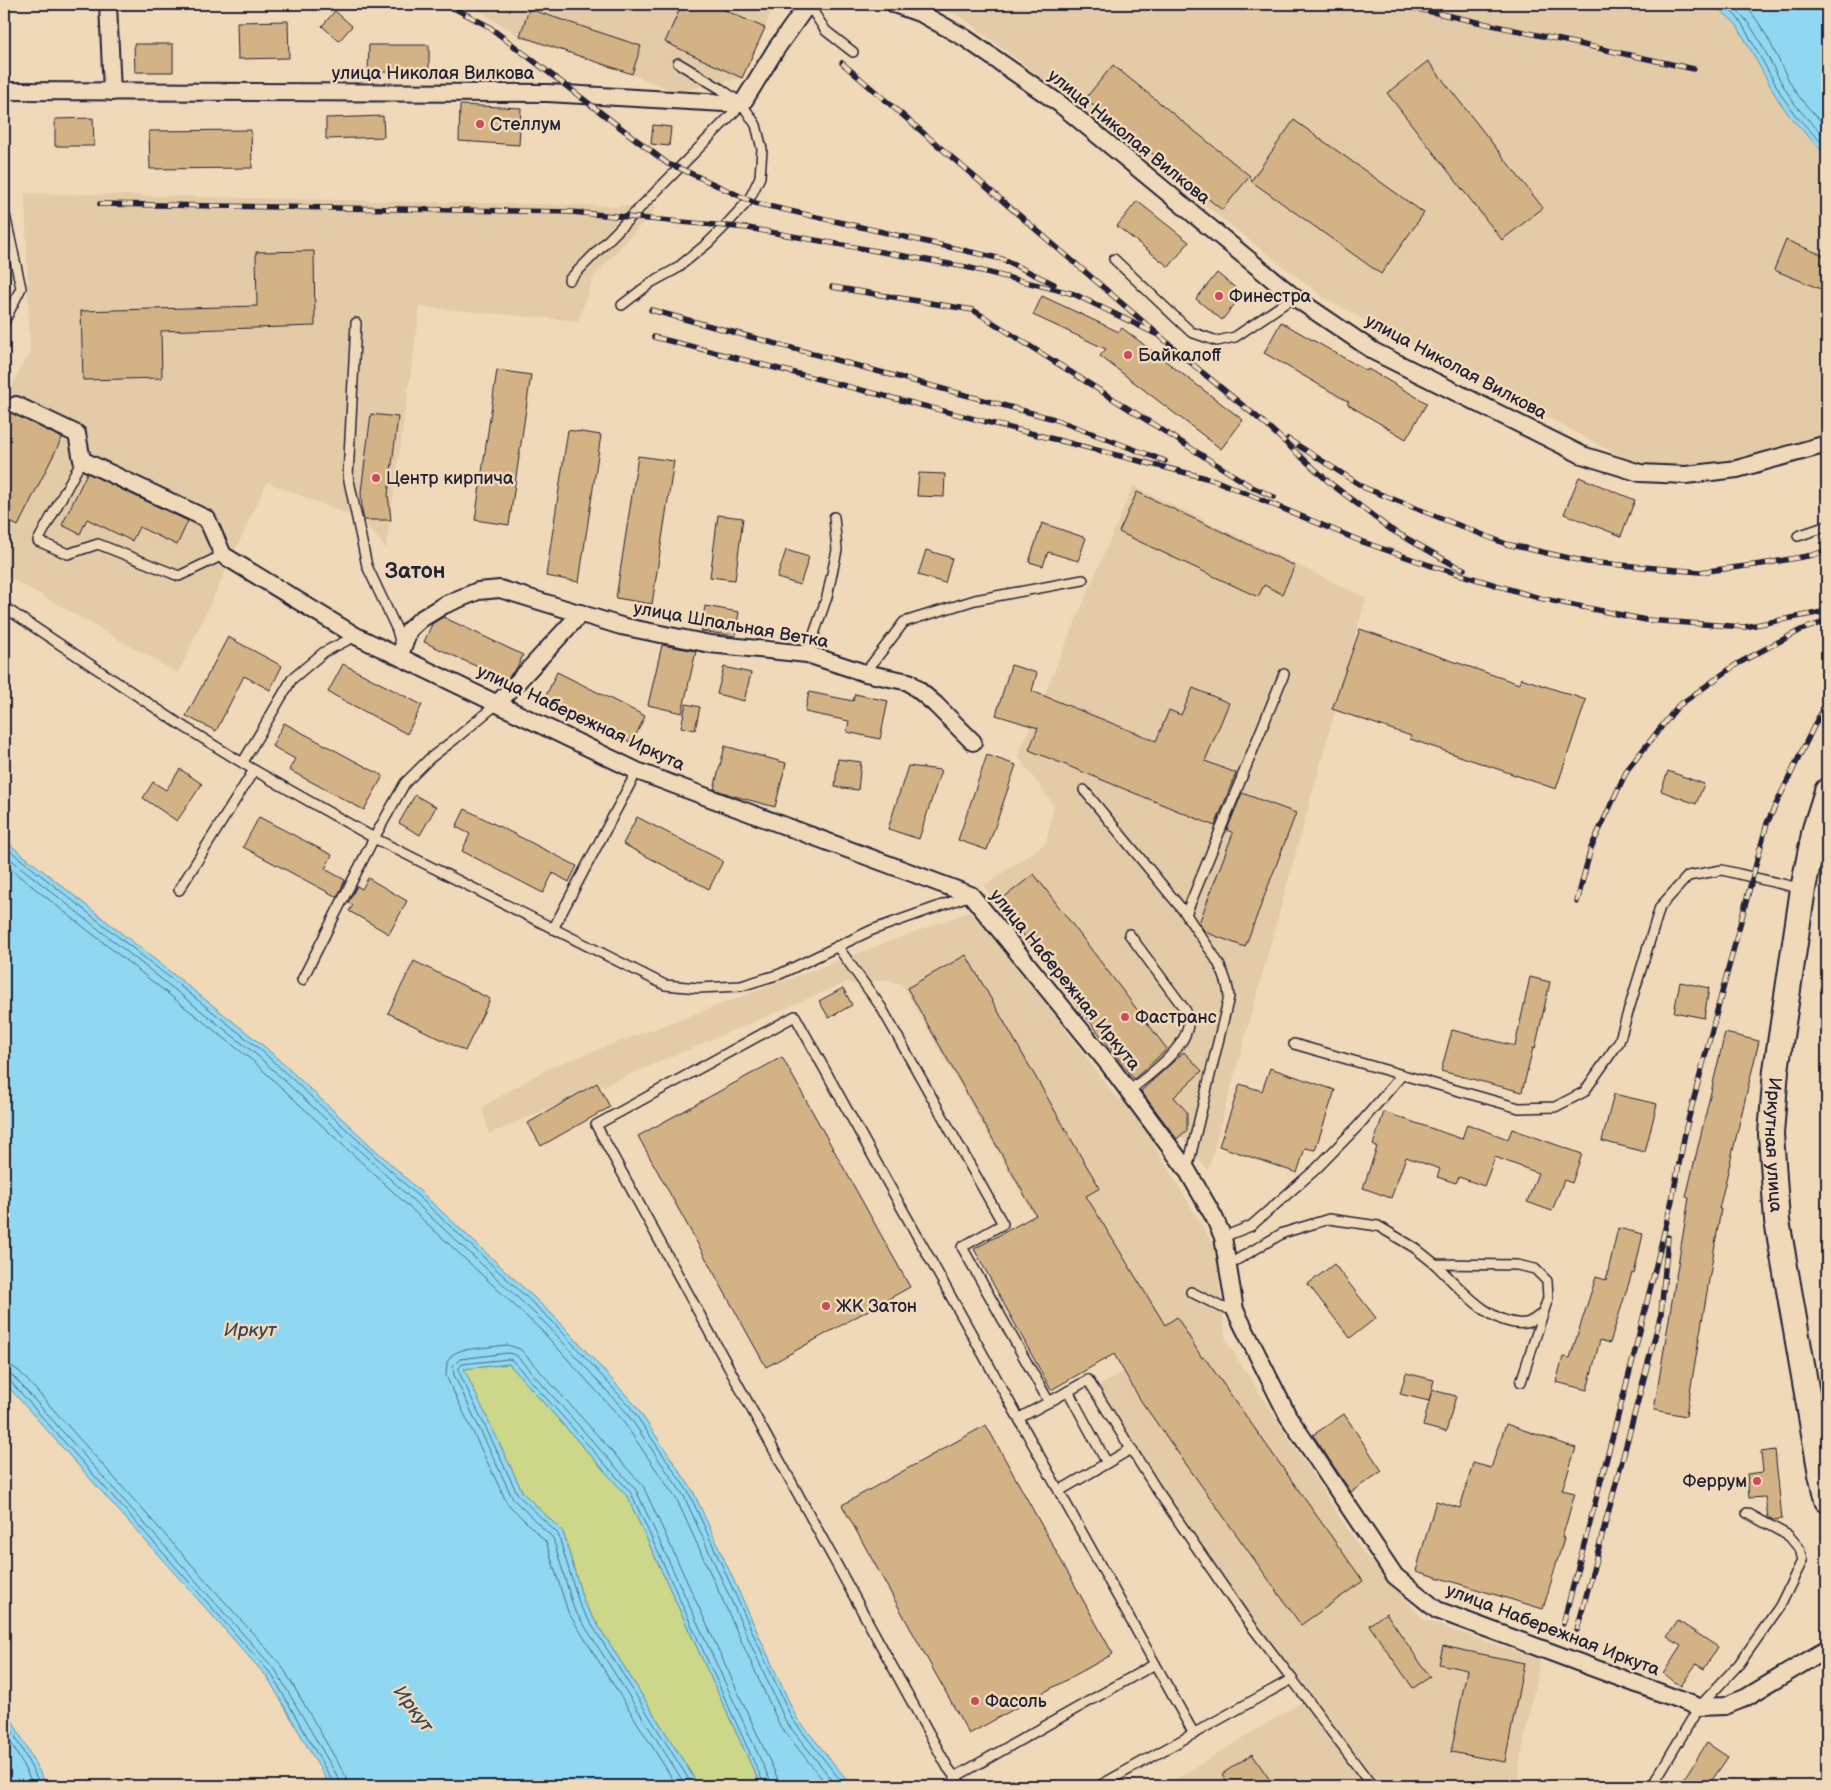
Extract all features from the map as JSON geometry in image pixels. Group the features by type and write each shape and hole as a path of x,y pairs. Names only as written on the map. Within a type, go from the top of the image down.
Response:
{"main road":[{"name":"Иркутная улица","path":"1827,791 1815,828 1803,889 1776,1070 1771,1134 1777,1221 1827,1500"}],"street":[{"path":"108,4 112,92"},
{"path":"742,104 776,49 808,4"},
{"name":"улица Николая Вилкова","path":"894,4 922,14 965,38 1060,104 1294,297 1375,352 1582,455 1640,473 1686,475 1737,469 1827,444"},
{"name":"улица Николая Вилкова","path":"4,91 547,93 742,104"},
{"path":"16,405 77,434 82,460 207,519 223,556"},
{"name":"улица Набережная Иркута","path":"223,556 356,636 401,651 498,703 637,771 971,895 1110,1066 1187,1170 1214,1217 1223,1237 1235,1310 1288,1416 1395,1576 1437,1610 1699,1707 1725,1706 1745,1698 1827,1649"},
{"name":"улица Шпальная Ветка","path":"401,651 409,630 421,619 444,605 478,591 500,589 621,626 710,644 808,654 865,672 909,682 935,704 973,742"},
{"path":"498,703 581,613"}],"lane":[{"path":"808,4 826,32 853,52"},
{"path":"622,305 652,282 676,269 708,242 748,200 760,177 762,149 756,125 742,104 678,63"},
{"path":"569,280 742,104"},
{"path":"4,214 21,288 4,322"},
{"path":"1114,259 1191,332 1217,341 1235,337 1294,297"},
{"path":"356,322 348,476 367,566 398,630 401,651"},
{"path":"82,460 38,541 68,554 98,544 179,576 223,556"},
{"path":"808,654 827,597 837,550 834,517"},
{"path":"1798,536 1827,526"},
{"path":"865,672 904,622 975,600 1083,580"},
{"path":"4,607 178,723 254,770 374,838 665,985 698,988 741,986 772,976 872,930 971,895"},
{"path":"243,762 292,680 324,652 356,636"},
{"path":"1186,914 1284,674"},
{"path":"302,980 374,838 405,782 429,759 498,703"},
{"path":"180,890 254,770"},
{"path":"553,929 637,771"},
{"path":"1084,790 1186,914 1212,954 1229,987 1229,997 1187,1170"},
{"path":"1294,1044 1520,1108 1555,1107 1584,1092 1619,1042 1660,906 1688,876 1722,870 1803,889"},
{"path":"1129,934 1186,1011 1188,1023 1181,1043 1166,1059 1129,1091"},
{"path":"837,946 881,1007 1003,1224 962,1248 1049,1402"},
{"path":"962,1786 948,1768 596,1125 795,1016 1194,1734"},
{"path":"1223,1237 1251,1226 1316,1169 1358,1126 1402,1075"},
{"path":"1228,1265 1284,1233 1329,1219 1378,1226 1415,1248 1435,1264 1481,1308 1504,1321 1527,1323 1543,1313"},
{"path":"1435,1264 1517,1265 1535,1269 1547,1280 1548,1298 1521,1382"},
{"path":"1191,1292 1221,1308 1235,1310"},
{"path":"1019,1418 1088,1380 1155,1487 1238,1607 1372,1786"},
{"path":"1068,1391 1108,1463"},
{"path":"1059,1490 1132,1449"},
{"path":"1652,1786 1699,1707 1739,1664 1780,1606 1802,1562 1799,1548 1789,1536 1748,1513"},
{"path":"955,1776 1155,1664"},
{"path":"1099,1786 1292,1679"}],"shaded area":[{"path":"467,4 773,4 765,28 742,78 675,92 632,74 520,36"},
{"path":"928,4 1713,4 1738,27 1777,98 1791,118 1827,156 1827,436 1734,462 1703,467 1633,463 1324,298 962,17"},
{"path":"25,193 657,207 593,278 578,321 420,307 386,548 362,520 267,482 178,673 4,574 4,403 23,364 30,355"},
{"path":"1133,486 1366,598 1208,1171 984,886 1046,843 1054,806 1018,756"},
{"path":"977,909 1113,1094 1132,1108 1215,1247 1226,1341 1362,1551 1424,1620 1540,1660 1519,1766 1518,1786 1165,1786 1307,1699 1216,1580 1096,1388 1123,1372 902,984 885,979 858,985 847,982 489,1134 482,1107 549,1068"}],"green space":[{"path":"509,1364 627,1496 761,1786 699,1786 584,1603 563,1532 523,1493 463,1369"}],"water":[{"path":"1713,4 1827,4 1827,156 1791,118 1777,98 1738,27"},
{"name":"Иркут","path":"4,840 265,1047 556,1318 635,1405 693,1491 796,1717 852,1786 761,1786 627,1496 509,1364 464,1369 523,1493 563,1532 584,1603 699,1786 330,1786 268,1678 4,1382"},
{"path":"4,1705 47,1786 4,1786"}],"building":[{"path":"682,4 711,4 765,28 742,78 665,42"},
{"path":"529,9 641,46 632,74 520,36"},
{"path":"335,11 352,26 339,41 322,26"},
{"path":"288,21 289,58 238,59 237,22"},
{"path":"134,44 173,44 173,72 135,72"},
{"path":"369,45 429,45 429,72 368,72"},
{"path":"1428,61 1543,208 1502,240 1387,93"},
{"path":"1113,65 1250,176 1222,210 1085,99"},
{"path":"460,105 521,108 519,145 459,141"},
{"path":"383,116 384,137 326,139 326,118"},
{"path":"93,118 94,146 55,146 55,119"},
{"path":"1294,120 1424,213 1381,274 1251,181"},
{"path":"653,125 671,127 669,146 651,144"},
{"path":"251,130 252,168 150,169 149,131"},
{"path":"1137,201 1189,242 1169,267 1117,226"},
{"path":"1786,240 1827,257 1827,280 1823,290 1774,270"},
{"path":"314,251 315,326 161,331 162,378 83,380 81,311 257,306 256,252"},
{"name":"Финестра","path":"1217,273 1243,294 1222,320 1196,299"},
{"path":"1042,296 1119,332 1122,328 1243,420 1221,449 1100,356 1106,349 1033,315"},
{"path":"1281,322 1427,403 1406,439 1347,404 1349,402 1264,353"},
{"path":"497,370 531,375 509,525 475,520"},
{"path":"4,409 62,438 18,526 4,519"},
{"path":"371,414 398,417 388,495 391,520 364,520 362,510 361,492"},
{"path":"568,430 601,435 579,582 546,576"},
{"path":"638,456 674,461 652,604 616,598"},
{"path":"87,473 188,521 177,545 139,527 132,541 87,519 80,534 62,525"},
{"path":"919,473 945,474 944,497 917,496"},
{"path":"1579,477 1635,500 1621,536 1564,514"},
{"path":"1137,492 1295,566 1282,594 1264,585 1258,597 1119,532"},
{"path":"718,515 743,518 735,580 710,577"},
{"path":"1042,523 1086,538 1078,561 1048,552 1043,566 1029,562"},
{"path":"786,550 809,557 800,585 777,578"},
{"path":"926,550 952,558 945,583 918,575"},
{"path":"705,606 739,612 735,636 701,631"},
{"path":"443,617 523,655 518,666 506,680 424,642 432,624"},
{"path":"1360,629 1519,684 1521,678 1586,700 1556,789 1410,739 1411,736 1332,709"},
{"path":"228,637 282,666 270,690 244,676 216,731 186,716"},
{"path":"662,645 696,651 682,713 648,705"},
{"path":"343,664 422,705 407,734 328,692"},
{"path":"1011,665 1037,673 1032,691 1156,741 1169,710 1181,715 1193,688 1229,703 1205,761 1236,773 1215,826 1029,750 1038,728 996,715"},
{"path":"724,667 751,673 744,701 717,694"},
{"path":"557,672 645,716 632,743 544,700"},
{"path":"809,692 853,701 855,694 888,701 880,739 847,732 849,721 805,712"},
{"path":"686,704 700,707 695,730 681,727"},
{"path":"284,723 383,776 364,810 289,770 295,759 272,746"},
{"path":"725,746 786,763 775,807 714,789"},
{"path":"987,755 1016,765 987,850 958,840"},
{"path":"838,759 861,762 858,790 835,787"},
{"path":"908,766 941,770 919,839 888,829"},
{"path":"180,769 202,784 177,821 143,798 153,782 166,790"},
{"path":"1668,771 1704,784 1696,804 1661,791"},
{"path":"1242,793 1296,813 1245,947 1205,932 1199,923 1233,833 1227,830"},
{"path":"415,795 436,807 420,835 399,823"},
{"path":"465,809 577,866 569,882 553,873 543,893 462,851 470,834 456,827"},
{"path":"259,817 332,855 325,869 345,880 337,897 243,847"},
{"path":"637,817 723,861 709,889 623,844"},
{"path":"1034,874 1167,1049 1134,1079 998,902"},
{"path":"368,878 407,901 389,934 349,911 353,905 348,903 357,886 362,889"},
{"path":"966,955 1100,1188 1086,1196 1165,1325 1177,1317 1202,1358 1204,1357 1363,1581 1301,1625 1141,1401 1114,1354 1051,1390 974,1249 1036,1215 907,988"},
{"path":"414,961 490,999 465,1051 388,1013"},
{"path":"1530,977 1550,982 1535,1049 1533,1048 1522,1092 1441,1071 1452,1030 1515,1046"},
{"path":"1680,982 1709,988 1704,1018 1674,1012"},
{"path":"843,988 852,1005 829,1018 819,1001"},
{"path":"1725,1033 1759,1041 1719,1209 1721,1209 1686,1416 1654,1410 1689,1198 1686,1197"},
{"path":"1184,1052 1202,1071 1174,1097 1187,1112 1187,1130 1177,1139 1141,1091"},
{"path":"782,1057 910,1287 766,1367 638,1136"},
{"path":"1270,1068 1335,1090 1315,1150 1305,1148 1297,1173 1219,1146 1240,1084 1262,1091"},
{"path":"597,1083 610,1107 541,1146 528,1123"},
{"path":"1614,1094 1657,1104 1645,1152 1602,1141"},
{"path":"1384,1112 1462,1139 1467,1124 1508,1139 1512,1129 1582,1154 1572,1183 1564,1180 1552,1211 1527,1202 1538,1173 1495,1157 1484,1186 1459,1177 1456,1183 1437,1177 1440,1169 1406,1157 1391,1198 1363,1188 1377,1147 1373,1145"},
{"path":"1618,1228 1643,1234 1634,1274 1632,1273 1610,1343 1600,1340 1587,1390 1556,1382 1563,1357 1570,1358 1596,1277 1606,1280"},
{"path":"1334,1264 1376,1318 1350,1338 1308,1284"},
{"path":"1406,1373 1434,1380 1429,1401 1400,1394"},
{"path":"1432,1390 1456,1396 1446,1432 1423,1426"},
{"path":"1344,1414 1382,1471 1351,1492 1313,1435"},
{"path":"1506,1424 1576,1448 1562,1490 1575,1493 1543,1609 1416,1571 1436,1501 1460,1508 1473,1463 1491,1468"},
{"path":"986,1425 1113,1654 969,1734 842,1505"},
{"path":"1775,1450 1782,1519 1773,1520 1768,1517 1765,1497 1749,1498 1747,1474 1763,1472 1761,1452"},
{"path":"1386,1613 1430,1677 1413,1688 1369,1625"},
{"path":"1678,1621 1718,1647 1704,1669 1696,1664 1681,1686 1663,1674 1681,1646 1667,1637"},
{"path":"1443,1646 1524,1663 1505,1762 1451,1752 1467,1670 1439,1664"},
{"path":"1707,1743 1728,1757 1708,1786 1679,1786"},
{"path":"1252,1754 1274,1786 1230,1786 1222,1774"}],"railway":[{"path":"446,4 488,26 668,164 755,203 1002,259 1054,284"},
{"path":"1395,4 1694,69"},
{"path":"842,63 1203,373 1263,422 1330,483 1390,529 1464,569"},
{"path":"100,204 571,212 748,228 966,267 1074,294 1158,335"},
{"path":"832,287 973,310 1252,487 1274,497"},
{"path":"651,310 1054,419 1165,461"},
{"path":"654,337 1214,480 1363,542 1429,565 1539,598 1646,620 1745,627 1827,611"},
{"path":"1288,439 1365,488 1506,544 1587,562 1700,572 1762,564 1813,555 1827,550"},
{"path":"1577,902 1591,848 1627,770 1678,706 1737,664 1801,630 1827,621"},
{"path":"1563,1624 1632,1363 1672,1200 1686,1128 1767,823 1817,720 1827,704"},
{"path":"1577,1630 1661,1314 1668,1237"}],"place":[{"name":"Стеллум","path":"480,124"},
{"name":"Финестра","path":"1219,296"},
{"name":"Байкалoff","path":"1128,355"},
{"name":"Центр кирпича","path":"376,478"},
{"name":"Фастранс","path":"1125,1017"},
{"name":"ЖК Затон","path":"826,1306"},
{"name":"Феррум","path":"1757,1481"},
{"name":"Фасоль","path":"975,1701"}],"district":[{"name":"Затон","path":"415,571"}]}
